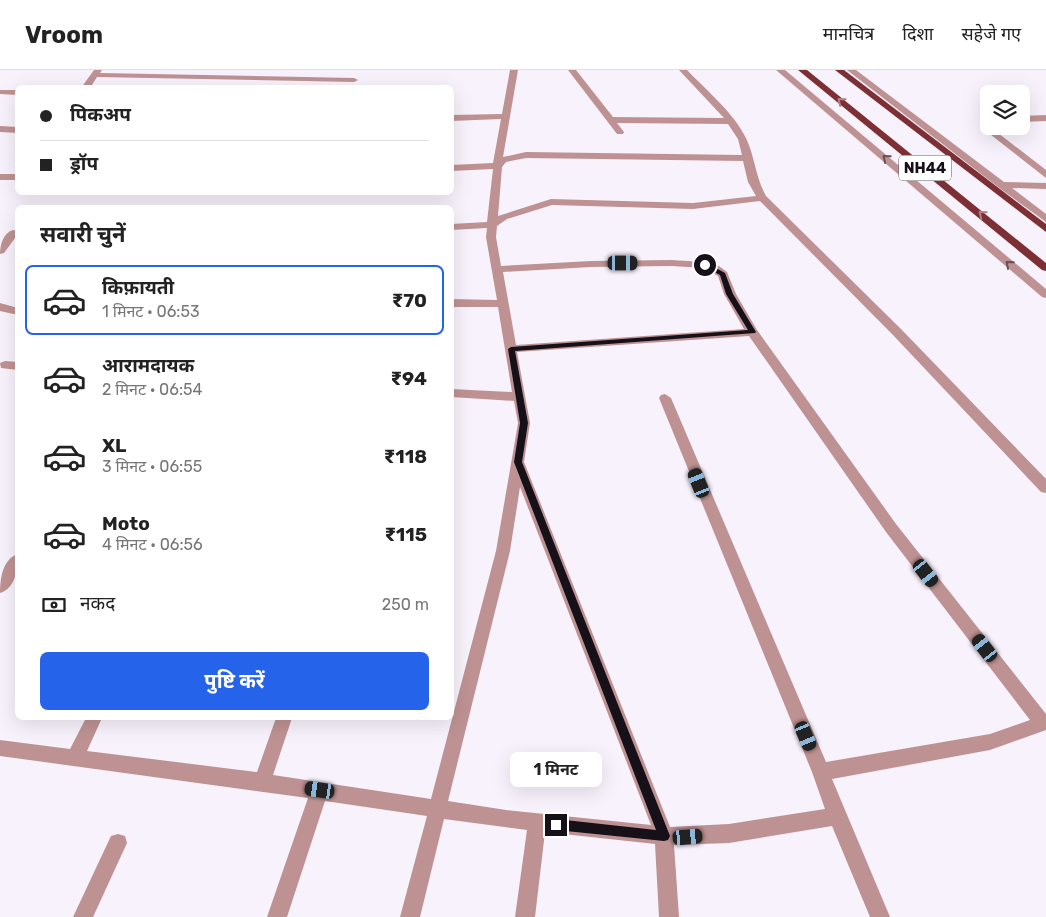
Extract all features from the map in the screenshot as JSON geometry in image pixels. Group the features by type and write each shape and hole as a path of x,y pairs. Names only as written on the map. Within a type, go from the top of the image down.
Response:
{"highway":[{"name":"NH44","path":"802,70 980,212 1046,268"},
{"name":"NH44","path":"839,70 1046,229"}],"street":[{"path":"410,917 503,551 524,423 491,236 498,166 514,70"},
{"path":"572,70 620,132"},
{"path":"683,70 731,121 742,139 752,182 762,198 897,332 1046,488"},
{"path":"780,70 1046,295"},
{"path":"851,70 1004,185 1046,219"},
{"path":"87,85 97,72 192,73 354,80"},
{"path":"0,92 15,93"},
{"path":"454,118 506,116"},
{"path":"1030,119 1046,118"},
{"path":"610,120 731,121"},
{"path":"0,129 15,130"},
{"path":"997,135 1044,172"},
{"path":"454,168 498,166 503,160 526,155 747,158"},
{"path":"0,177 15,177"},
{"path":"990,185 1046,186"},
{"path":"454,227 492,225 503,217 551,202 693,206 762,198"},
{"path":"0,233 15,233"},
{"path":"0,251 15,233"},
{"path":"498,268 671,263 705,265 723,274 730,294 752,332 891,528 1045,723 990,742 821,772"},
{"path":"454,303 503,304"},
{"path":"0,307 15,311"},
{"path":"511,349 752,332"},
{"path":"454,393 519,397"},
{"path":"665,398 880,917"},
{"path":"518,462 664,836 668,917"},
{"path":"0,587 15,564"},
{"path":"75,758 93,720"},
{"path":"262,782 283,720"},
{"path":"0,748 320,790 538,823 664,836 712,835 837,816"},
{"path":"277,917 320,790"},
{"path":"525,917 538,823"},
{"path":"83,917 118,843"}],"route":[{"path":"556,825 664,836 518,462 524,423 511,349 752,332 730,294 723,274 705,265"}]}
